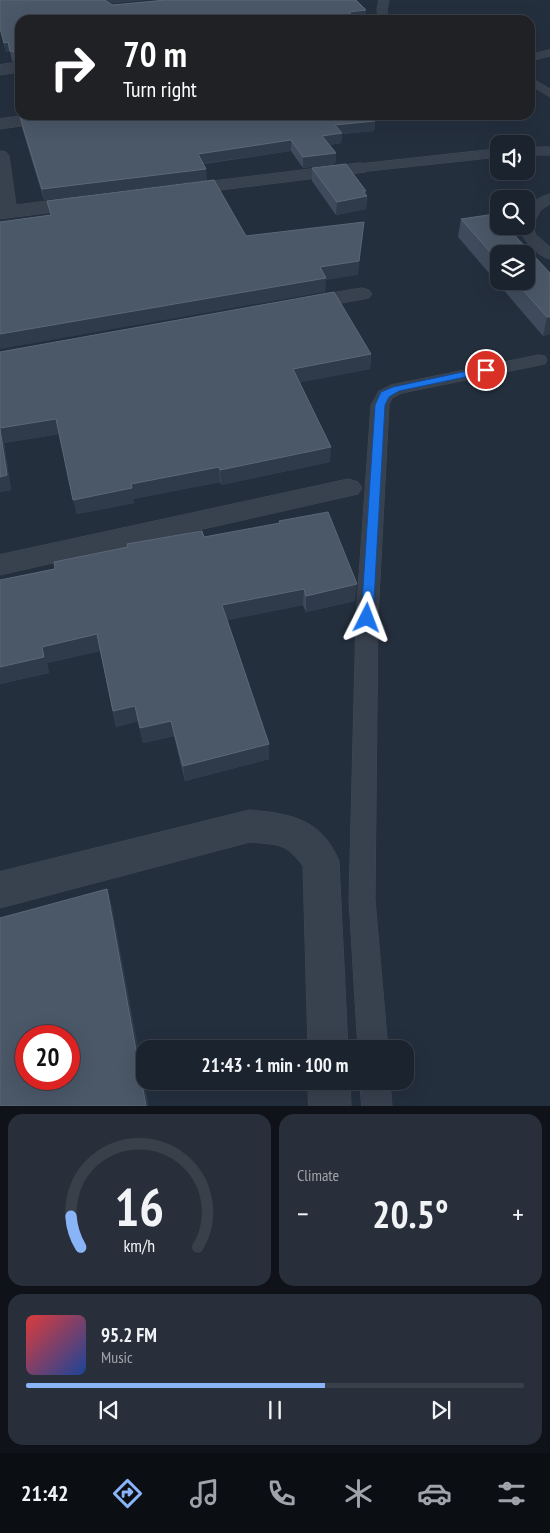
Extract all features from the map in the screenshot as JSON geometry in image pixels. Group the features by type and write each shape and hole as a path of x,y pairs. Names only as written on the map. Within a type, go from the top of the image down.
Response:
{"street":[{"path":"0,70 15,68"},
{"path":"0,124 28,120"},
{"path":"0,156 4,212 106,199"},
{"path":"164,192 360,168"},
{"path":"284,307 362,294"},
{"path":"0,564 349,488"},
{"path":"0,890 250,826 281,829 304,839 322,861 328,1040"},
{"path":"329,1090 330,1106"}],"lane":[{"path":"383,15 384,0"},
{"path":"535,57 550,53"},
{"path":"535,84 550,94"},
{"path":"535,151 550,151"},
{"path":"360,168 490,154"},
{"path":"535,210 550,198"},
{"path":"529,235 550,255"},
{"path":"372,1040 362,900 367,618 380,405 385,395 396,389 546,361"},
{"path":"376,1090 377,1106"}],"building":[{"path":"0,0 105,0 112,5 166,0 356,0 366,10 349,12 352,15 15,15 15,52 10,51 8,42 4,43 0,28"},
{"path":"21,120 375,120 335,125 342,133 322,136 336,153 303,157 291,140 198,154 206,169 42,189"},
{"path":"346,164 366,191 363,191 367,196 337,202 312,168"},
{"path":"214,180 246,236 364,222 359,261 320,267 326,278 0,334 0,222 51,215 47,201"},
{"path":"490,215 490,235 514,235 524,245 490,245 490,252 461,219"},
{"path":"535,257 550,273 550,317 547,317 523,290 535,290"},
{"path":"334,292 371,354 293,369 331,447 220,470 219,467 131,484 132,488 73,500 56,419 0,428 0,352"},
{"path":"0,429 7,475 0,477"},
{"path":"328,512 357,584 306,596 304,589 222,605 269,744 183,766 171,721 140,728 135,706 113,711 97,634 42,647 44,657 0,667 0,580 55,569 54,562 128,547 127,544 202,531 204,537"},
{"path":"107,889 136,1050 136,1090 143,1090 146,1106 0,1106 0,918"}],"route":[{"path":"367,618 380,405 385,395 396,389 486,370"}]}
